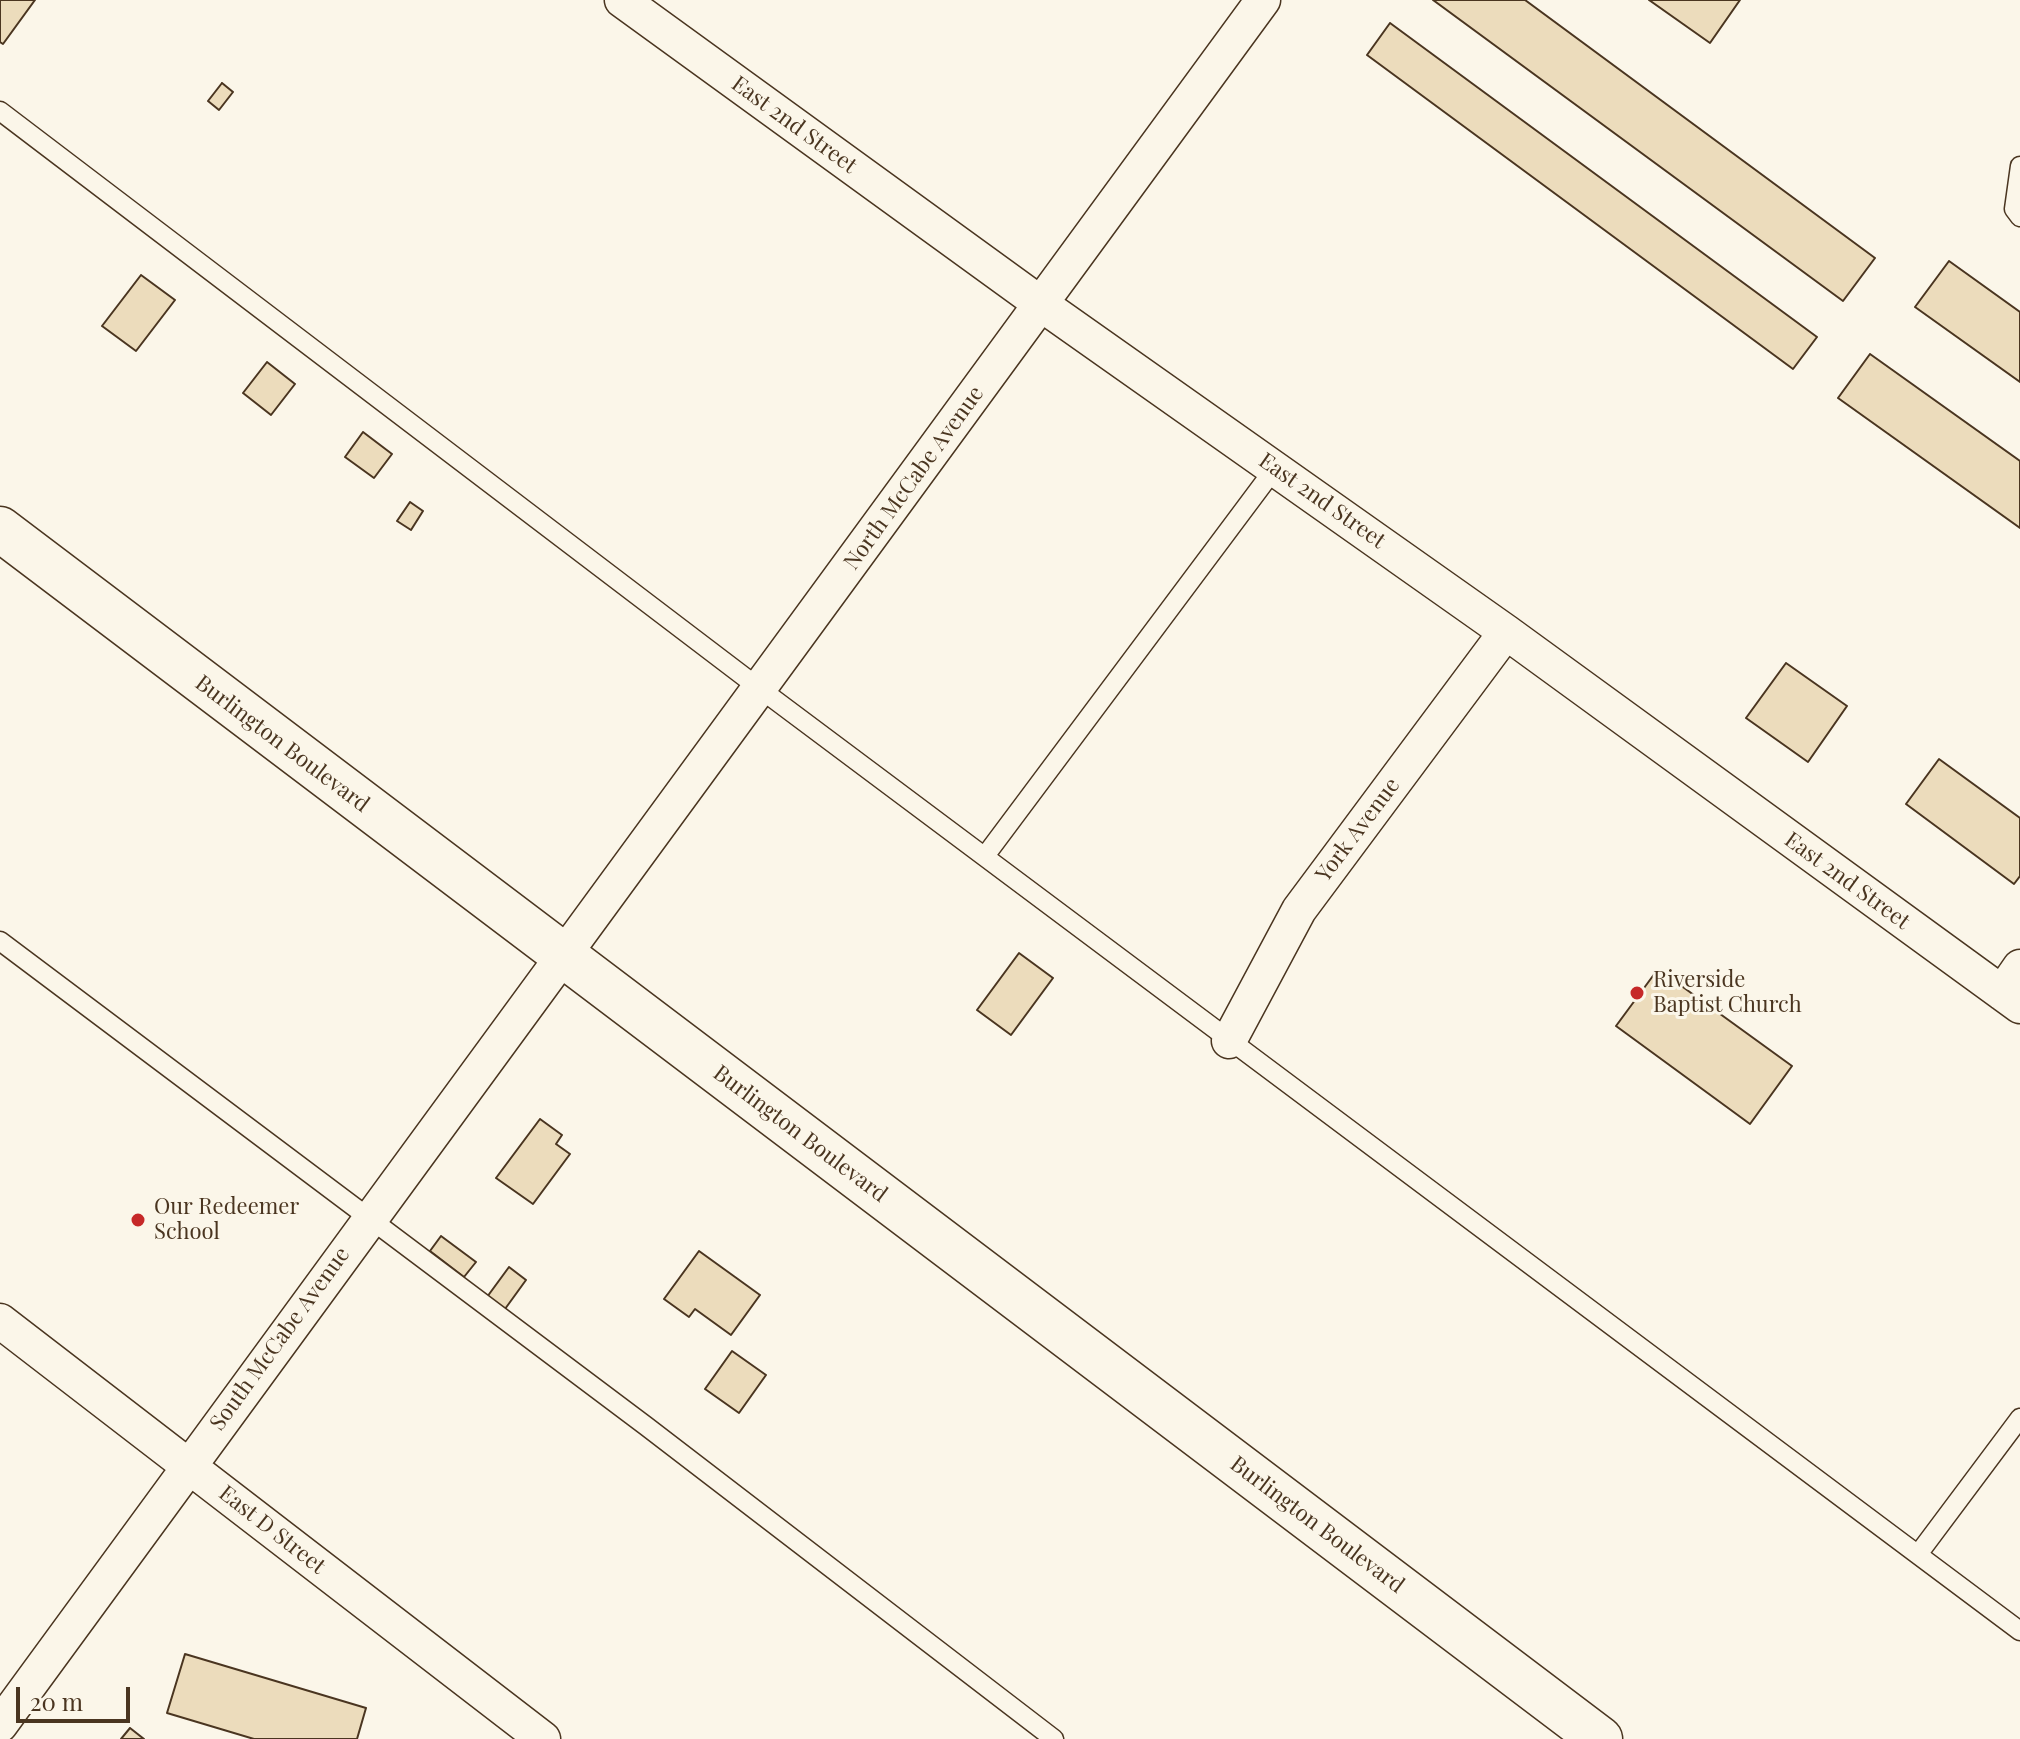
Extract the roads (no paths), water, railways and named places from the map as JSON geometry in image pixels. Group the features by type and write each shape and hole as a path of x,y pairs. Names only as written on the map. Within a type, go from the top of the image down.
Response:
{"street":[{"name":"East 2nd Street","path":"622,0 1041,304 2014,989"},
{"name":"North McCabe Avenue","path":"563,954 1263,0"},
{"name":"Burlington Boulevard","path":"0,529 1600,1739"},
{"name":"York Avenue","path":"1229,1041 1299,910 1506,632"},
{"name":"South McCabe Avenue","path":"0,1725 563,954"},
{"name":"East D Street","path":"0,1321 543,1739"}],"lane":[{"path":"0,111 759,688 2020,1631"},
{"path":"2020,166 2014,209 2020,217"},
{"path":"985,856 1275,468"},
{"path":"0,941 1054,1739"},
{"path":"1919,1553 2020,1418"}],"place":[{"name":"Riverside Baptist Church","path":"1637,993"},
{"name":"Our Redeemer School","path":"138,1220"}]}
